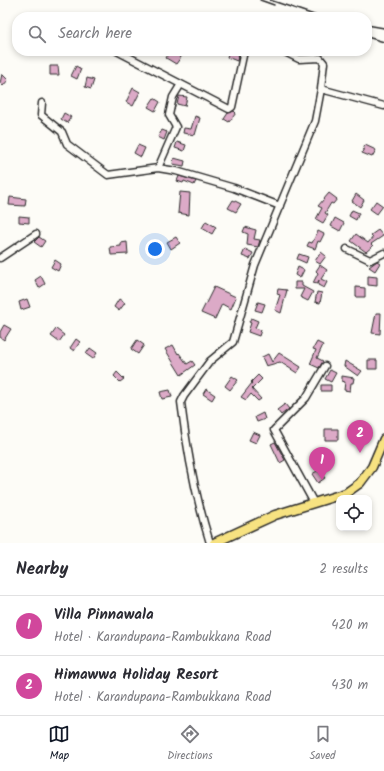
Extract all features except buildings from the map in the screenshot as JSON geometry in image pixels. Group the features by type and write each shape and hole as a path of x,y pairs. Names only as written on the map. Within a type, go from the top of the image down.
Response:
{"main road":[{"path":"214,543 275,515 346,493 360,483 372,467 384,439"}],"street":[{"path":"127,56 229,109 232,107 243,56"},
{"path":"210,543 199,510 189,463 181,402 210,360 233,342 255,265 315,121 324,63 320,58 300,59 294,56"},
{"path":"158,168 176,127 169,115 173,97 181,84"},
{"path":"321,89 384,106"},
{"path":"42,104 41,115 62,132 67,144 108,175 158,168 176,171 234,188 280,206"},
{"path":"0,258 36,234"},
{"path":"347,248 370,260 384,253"},
{"path":"314,503 274,430 306,398 324,366"}],"railway":[{"path":"260,0 274,5"},
{"path":"270,0 305,12"},
{"path":"372,26 384,28"},
{"path":"372,38 384,42"}],"place":[{"name":"Himawwa Holiday Resort","path":"360,453"},
{"name":"Villa Pinnawala","path":"322,480"}]}
